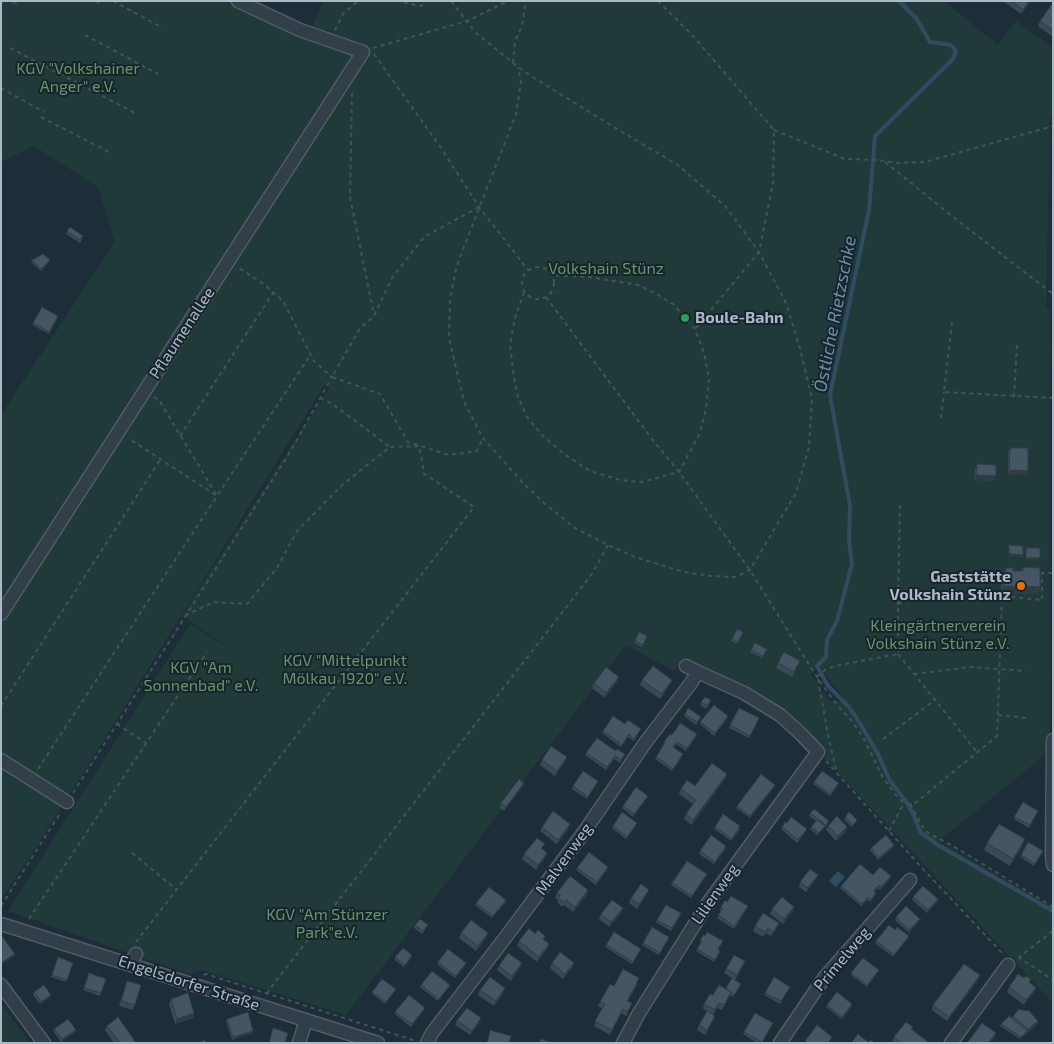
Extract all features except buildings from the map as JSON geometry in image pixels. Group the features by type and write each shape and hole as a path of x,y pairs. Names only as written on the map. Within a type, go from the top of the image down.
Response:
{"street":[{"path":"238,1 300,30 369,54"},
{"name":"Pflaumenallee","path":"1,614 228,261 369,54"},
{"name":"Malvenweg","path":"427,1043 432,1033 584,832 645,743 691,683 692,669 744,694 780,715 818,752"},
{"path":"1052,859 1053,740"},
{"name":"Lilienweg","path":"623,1043 638,1013 708,903 818,752"},
{"path":"1,760 67,802"},
{"name":"Primelweg","path":"780,1043 824,978 910,880"},
{"name":"Engelsdorfer Straße","path":"1,924 133,953 306,1020 378,1043"},
{"path":"951,1043 1008,965"},
{"path":"1,985 44,1043"},
{"path":"299,1043 306,1020"}],"path":[{"path":"96,1 101,4"},
{"path":"114,1 163,28"},
{"path":"332,41 342,14 358,1"},
{"path":"396,1 421,6 426,1"},
{"path":"451,1 475,32 518,67 678,165 726,207 759,252 786,303 800,345 812,398 809,447 796,493 750,570 734,577 684,572 608,546 575,528 523,483 482,438 464,402 450,338 450,298 457,265 516,114 521,82 518,67"},
{"path":"508,1 467,21 369,54 439,146 479,207 528,270"},
{"path":"513,63 516,41 522,26 526,1"},
{"path":"658,1 692,35 774,130 845,159 877,160 896,163 925,162 1053,126"},
{"path":"85,35 158,74"},
{"path":"10,48 136,113"},
{"path":"1,88 44,112"},
{"path":"352,93 350,197 374,316"},
{"path":"41,117 110,153"},
{"path":"695,329 759,252 773,183 774,130"},
{"path":"885,162 1053,294"},
{"path":"81,780 290,452 360,328 374,316 392,278 424,237 479,207"},
{"path":"228,261 265,285 283,301 314,361 332,377 380,394 408,442 449,455 477,452 482,438"},
{"path":"535,266 544,267 552,275 554,287 546,297 538,300 533,299 524,292 521,282 528,270 535,266"},
{"path":"524,292 515,318 510,345 514,377 518,397 527,417 542,435 564,454 590,471 620,480 642,482 679,472 700,433 706,409 708,380 704,353 695,329 673,304 639,285 588,276 552,275"},
{"path":"180,436 274,292"},
{"path":"546,297 652,439 679,472 750,570 779,619 833,700 863,737 883,778 896,796 904,803 914,804 998,736 1002,596"},
{"path":"941,418 952,322"},
{"path":"1014,397 1017,344"},
{"path":"31,779 310,354"},
{"path":"144,392 159,400 217,496"},
{"path":"944,392 1053,398"},
{"path":"133,953 176,890 474,506 423,473 419,446 390,446 331,403 320,398"},
{"path":"118,432 217,496"},
{"path":"186,615 214,602 247,604 277,568 297,531 342,485 390,446"},
{"path":"1,706 160,460"},
{"path":"900,501 898,654 977,752"},
{"path":"421,1043 267,994 592,574 608,546"},
{"path":"898,605 907,595 1002,596 1042,600 1042,573 1053,573"},
{"path":"26,923 207,652"},
{"path":"818,677 824,671 835,666 898,654"},
{"path":"914,674 970,667 1026,671"},
{"path":"818,677 837,773"},
{"path":"883,739 935,700"},
{"path":"998,715 1028,718"},
{"path":"117,724 146,743"},
{"path":"818,752 1011,962 1008,965"},
{"path":"889,831 904,803"},
{"path":"910,804 925,831 1053,907"},
{"path":"1,906 58,817"},
{"path":"132,854 176,890"},
{"path":"1053,932 1018,958 1053,980"},
{"path":"1053,954 1053,963"}],"green space":[{"path":"1,1 252,1 311,29 324,1 944,1 998,45 1016,21 1053,48 1053,107 1050,125 1046,307 1050,311 1050,751 939,841 1053,908 1053,1003 779,709 703,672 682,659 674,671 626,645 346,1015 202,970 189,974 8,911 190,624 233,651 182,615 329,388 325,384 64,804 1,900 1,415 115,242 98,187 34,146 1,162","holes":["821,666 826,676 846,700 830,701 810,674"]},
{"path":"1,1003 30,1043 1,1043"}],"water":[{"path":"838,871 845,877 836,887 829,881"}],"waterway":[{"name":"Östliche Rietzschke","path":"899,1 916,18 930,42 951,45 956,51 953,59 875,136 869,210 830,395 850,506 849,541 852,564 837,621 827,640 826,657 817,666 828,686 849,707 861,725 878,754 890,781 912,812 921,833 936,844 1053,911"}],"place":[{"name":"Boule-Bahn","path":"685,318"},
{"name":"Gaststätte Volkshain Stünz","path":"1021,586"}],"park label":[{"name":"KGV \"Volkshainer Anger\" e.V.","path":"78,78"},
{"name":"Volkshain Stünz","path":"606,269"},
{"name":"Kleingärtnerverein Volkshain Stünz e.V.","path":"938,635"},
{"name":"KGV \"Mittelpunkt Mölkau 1920\" e.V.","path":"345,670"},
{"name":"KGV \"Am Sonnenbad\" e.V.","path":"201,677"},
{"name":"KGV \"Am Stünzer Park\"e.V.","path":"327,924"}]}
